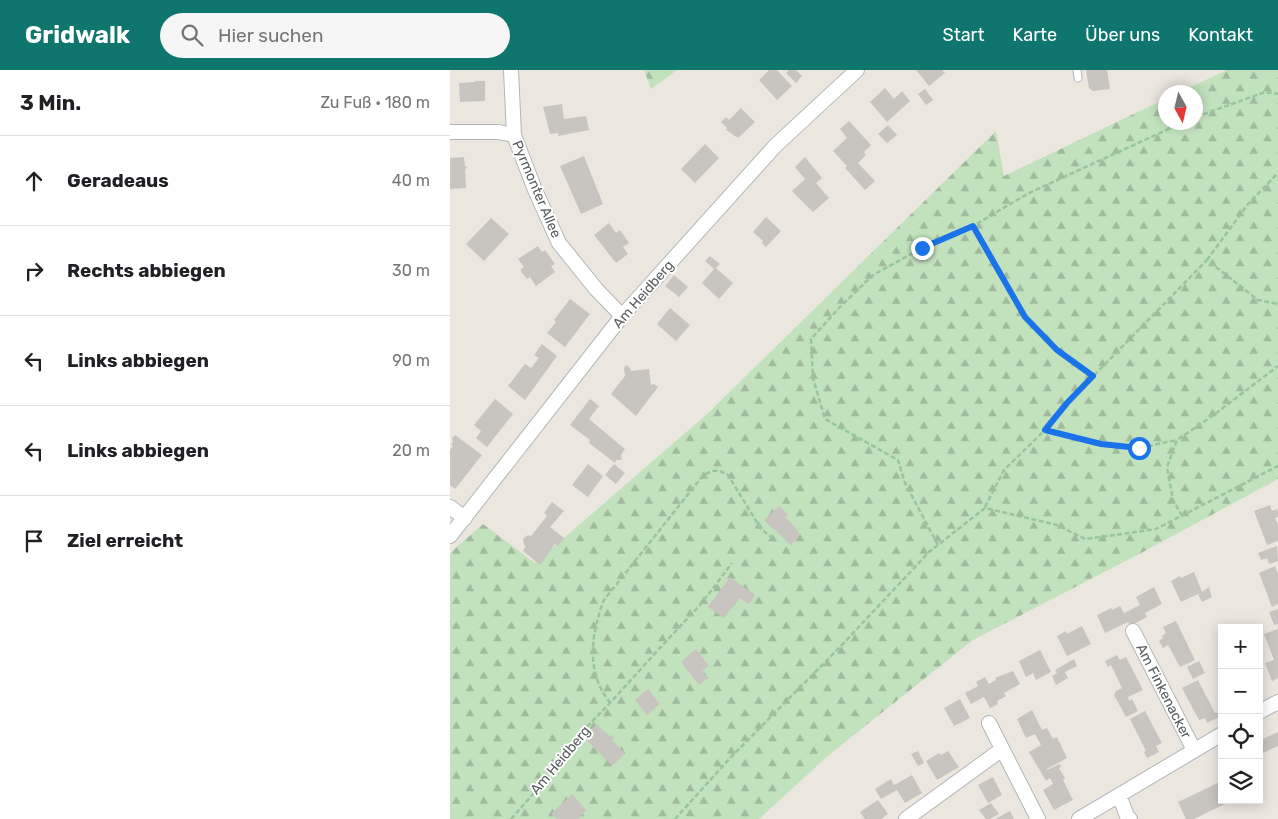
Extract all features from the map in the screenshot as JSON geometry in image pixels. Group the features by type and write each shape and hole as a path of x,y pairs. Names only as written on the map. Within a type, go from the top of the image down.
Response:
{"street":[{"name":"Pyrmonter Allee","path":"511,70 514,135 535,190 560,243 596,289 622,316"},
{"name":"Am Heidberg","path":"450,536 622,316 775,146 857,70"},
{"path":"450,132 498,132 514,135"},
{"path":"450,506 465,518"},
{"name":"Am Finkenacker","path":"1133,631 1194,750"},
{"path":"1263,710 1278,702"},
{"path":"989,723 1001,750 1038,819"},
{"name":"Am Finkenacker","path":"1079,819 1218,736"},
{"path":"906,819 1001,750"},
{"path":"1119,795 1130,819"}],"path":[{"path":"1203,114 1265,92 1278,94"},
{"path":"938,545 904,482 898,460 825,419 813,378 811,339 838,308 873,275 922,248 973,226 1029,193 1167,130"},
{"path":"675,819 732,756 840,647 929,552 985,508 1004,470 1045,430 1067,403 1207,260 1248,204 1278,173"},
{"path":"973,226 1025,317 1057,350 1093,376"},
{"path":"1207,260 1258,300 1278,304"},
{"path":"1045,430 1101,444 1139,448 1177,440 1278,366"},
{"path":"1177,440 1167,467 1173,500 1182,516"},
{"path":"985,508 1057,525 1085,539 1156,529 1278,466"},
{"path":"610,703 598,682 592,654 596,620 604,600 708,472 721,470 728,475 761,529 776,541"},
{"name":"Am Heidberg","path":"511,819 570,752 578,736 701,604 732,563"}],"green space":[{"path":"644,70 677,70 651,89"},
{"path":"1227,70 1278,70 1278,479 973,640 830,754 759,819 450,819 450,553 483,524 535,563 706,415 996,131 1004,176 1158,102 1158,130 1203,130 1203,85 1195,85"}],"building":[{"path":"769,70 777,70 792,86 777,100 759,80"},
{"path":"789,70 796,70 802,76 796,83 786,73"},
{"path":"916,70 942,70 945,73 929,86"},
{"path":"1086,70 1107,70 1110,89 1093,91 1089,88"},
{"path":"485,81 485,101 460,102 459,83"},
{"path":"885,88 894,99 902,91 910,101 887,122 870,102"},
{"path":"925,89 933,100 926,105 918,94"},
{"path":"562,104 564,119 586,116 589,130 558,136 558,133 550,134 543,107"},
{"path":"741,108 755,122 738,138 726,130 727,128 721,122 726,117 729,120"},
{"path":"849,121 871,145 864,152 866,155 858,163 875,181 865,190 845,168 847,166 833,151 847,138 840,129"},
{"path":"888,125 897,135 887,143 878,134"},
{"path":"705,144 719,158 695,183 681,169"},
{"path":"584,156 603,204 581,214 560,166"},
{"path":"464,157 465,167 467,166 465,169 466,188 450,189 450,158"},
{"path":"805,157 822,178 816,183 829,198 813,212 792,191 805,179 795,167"},
{"path":"766,217 781,231 766,247 762,243 763,241 753,232"},
{"path":"491,218 509,234 484,261 466,244"},
{"path":"609,223 616,233 620,230 629,243 623,247 628,254 616,263 594,235"},
{"path":"538,246 542,252 545,250 555,264 551,266 555,272 536,286 530,277 527,279 520,270 524,267 518,259"},
{"path":"710,256 720,264 716,268 733,283 719,299 702,283 714,269 705,261"},
{"path":"674,275 688,287 679,297 665,286"},
{"path":"570,299 590,314 565,347 547,333"},
{"path":"670,308 690,325 676,341 657,324"},
{"path":"542,344 557,356 525,400 508,386 525,364 531,368 539,358 534,355"},
{"path":"626,365 631,371 649,369 651,385 654,384 658,387 636,416 611,394 625,376 624,368"},
{"path":"495,399 513,414 487,447 476,438 481,431 474,425"},
{"path":"590,399 599,406 589,419 625,449 621,455 622,460 616,460 615,463 570,425"},
{"path":"455,435 482,455 455,489 450,485 450,450 453,446 451,445 453,442 452,438"},
{"path":"588,464 603,476 588,497 572,485"},
{"path":"614,464 625,473 616,484 605,475"},
{"path":"552,502 564,511 550,527 564,538 558,546 555,544 540,565 523,551 526,546 523,539 528,535 531,536 547,516 544,513"},
{"path":"1270,505 1272,511 1277,509 1278,513 1278,517 1275,518 1278,525 1278,541 1267,545 1254,511"},
{"path":"779,506 788,514 785,517 800,535 791,545 764,520"},
{"path":"1277,546 1278,561 1269,564 1267,558 1261,560 1258,553"},
{"path":"1275,566 1278,574 1278,604 1272,607 1259,573"},
{"path":"1194,572 1202,592 1209,587 1212,597 1202,602 1198,594 1181,602 1171,581"},
{"path":"730,577 755,595 749,604 740,598 724,618 708,607"},
{"path":"1154,587 1162,604 1145,613 1147,617 1130,626 1128,622 1105,633 1097,615 1120,606 1124,613 1140,605 1136,597"},
{"path":"1278,609 1278,624 1274,625 1269,612"},
{"path":"1176,621 1195,660 1180,667 1168,645 1163,648 1159,641 1166,633 1163,627"},
{"path":"1082,626 1091,644 1067,656 1057,636 1066,631 1067,634"},
{"path":"1278,629 1278,678 1272,681 1265,663 1274,660 1264,634"},
{"path":"696,649 709,666 702,671 708,678 699,685 681,662"},
{"path":"1040,650 1051,672 1036,680 1033,673 1026,677 1019,661"},
{"path":"1117,655 1120,660 1126,657 1143,690 1128,697 1129,701 1132,699 1138,711 1126,717 1114,695 1116,691 1122,688 1111,665 1108,667 1105,661"},
{"path":"1074,659 1077,666 1065,672 1068,678 1056,685 1052,676 1057,673 1055,670"},
{"path":"1199,661 1205,673 1193,679 1187,667"},
{"path":"1013,671 1020,684 1004,693 1006,696 997,701 998,704 990,708 984,697 971,704 965,693 978,686 976,682 985,677 989,684 996,680 995,678"},
{"path":"1198,680 1215,713 1217,712 1218,718 1207,723 1205,718 1199,720 1182,688"},
{"path":"648,689 660,704 647,715 635,700"},
{"path":"960,699 970,718 954,726 944,708"},
{"path":"1032,710 1042,730 1047,728 1053,739 1057,737 1067,758 1047,769 1060,764 1061,767 1059,768 1065,778 1063,780 1073,800 1054,810 1043,790 1053,784 1050,778 1046,781 1029,752 1041,745 1035,734 1026,738 1017,719"},
{"path":"1145,711 1162,743 1156,746 1159,752 1147,758 1144,752 1146,751 1130,719"},
{"path":"597,724 610,737 612,735 614,738 612,740 625,753 612,766 584,737"},
{"path":"1278,732 1278,746 1263,753 1263,739"},
{"path":"918,751 924,763 918,766 911,754"},
{"path":"948,751 959,767 937,780 926,761 939,753 941,755"},
{"path":"912,775 922,793 905,803 897,790 881,799 875,789 891,779 894,785"},
{"path":"993,777 1002,795 988,803 978,785"},
{"path":"1218,783 1218,804 1225,804 1194,819 1186,819 1178,802"},
{"path":"572,794 586,810 579,819 557,819 551,814"},
{"path":"878,800 888,814 881,819 865,819 860,812"},
{"path":"991,803 999,814 986,819 979,810"},
{"path":"1010,811 1014,819 995,819"}],"route":[{"path":"922,248 973,226 1025,317 1057,350 1093,376 1045,430 1101,444 1139,448"}]}
